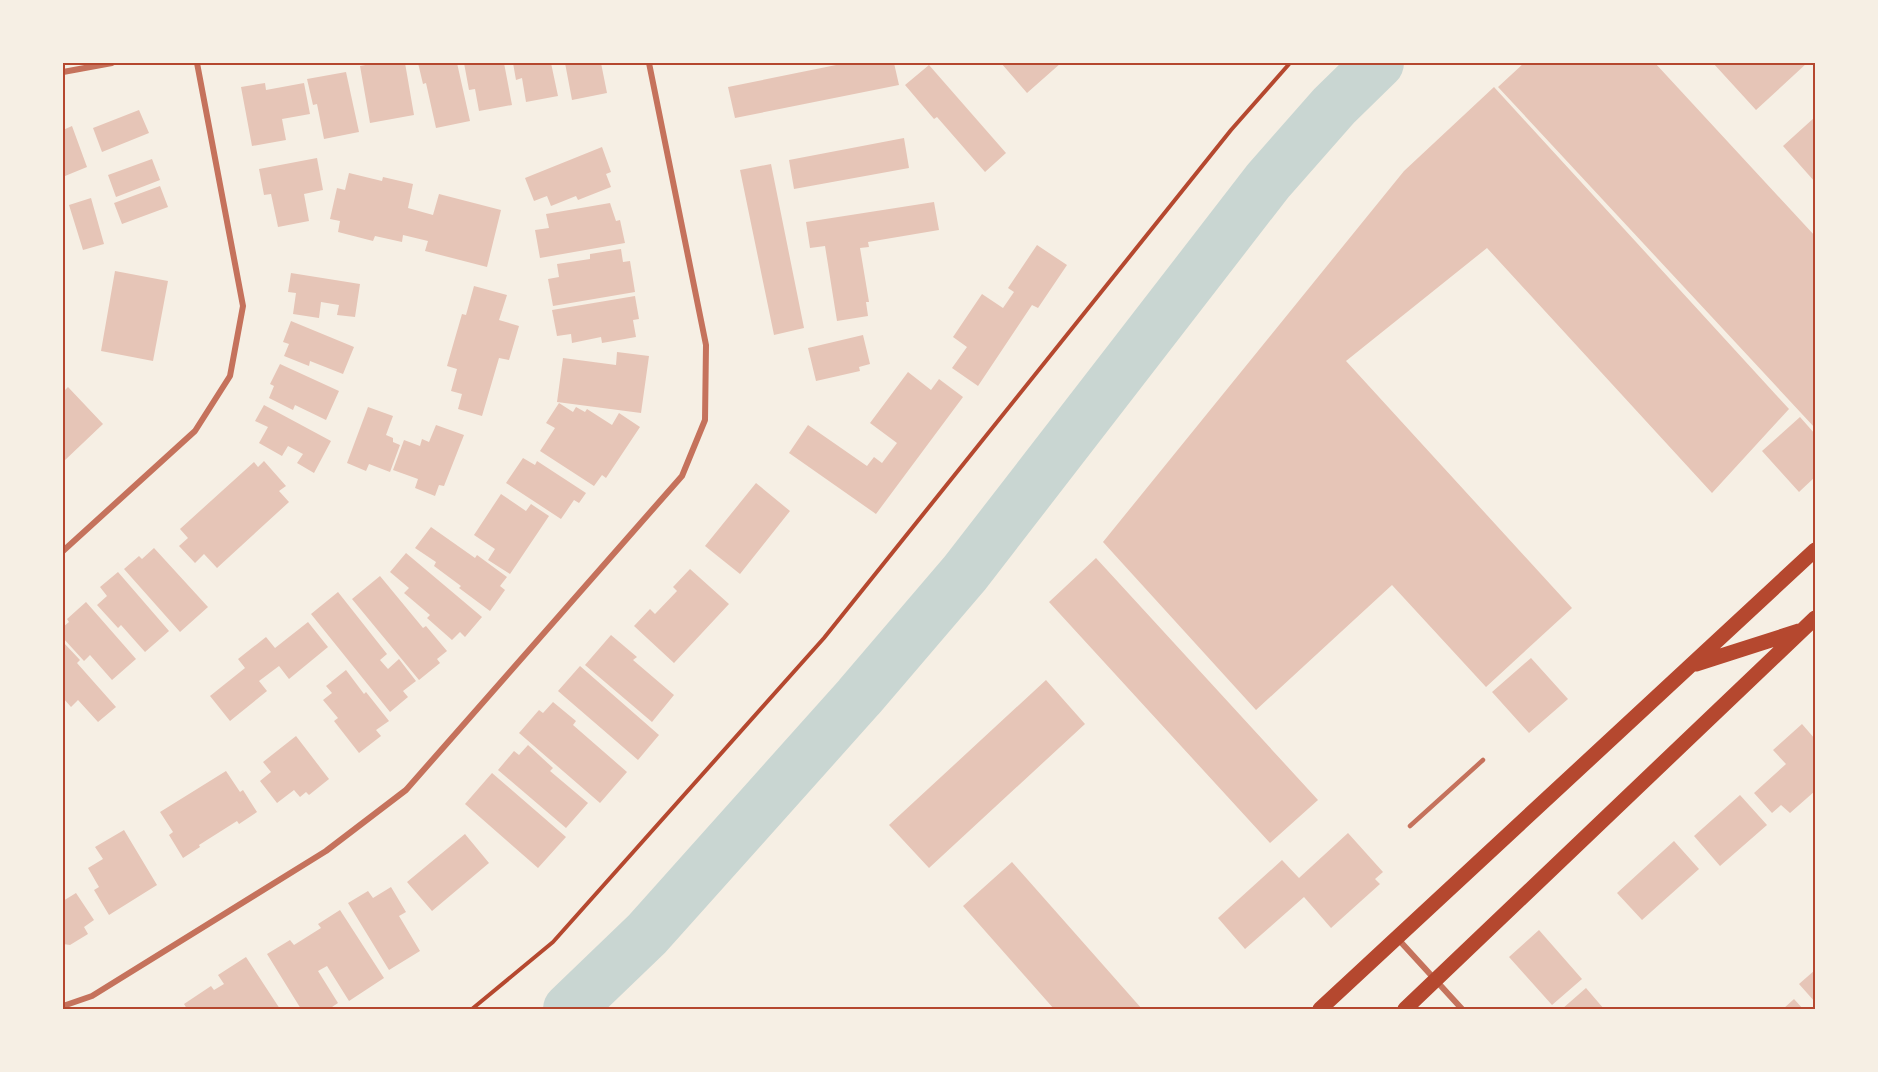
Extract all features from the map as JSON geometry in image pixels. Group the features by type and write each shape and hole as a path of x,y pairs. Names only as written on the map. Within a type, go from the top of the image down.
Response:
{"main road":[{"path":"1320,1009 1815,550"},
{"path":"1405,1009 1815,618"},
{"path":"1692,665 1802,630"}],"street":[{"path":"63,72 112,63"},
{"path":"63,551 195,431 230,376 243,306 197,63"},
{"path":"63,1006 92,996 326,851 405,790 681,476 705,420 706,345 649,63"},
{"path":"1398,939 1462,1009"}],"lane":[{"path":"1410,826 1483,760"}],"path":[{"path":"472,1009 553,942 824,638 1231,130 1290,63"}],"building":[{"path":"376,63 405,63 414,115 370,123 360,66"},
{"path":"418,63 457,63 470,121 436,128 426,83 423,84"},
{"path":"464,63 504,63 512,105 479,111 475,89 469,90"},
{"path":"513,63 551,63 558,96 526,102 522,78 516,80"},
{"path":"565,63 601,63 607,93 572,100"},
{"path":"846,63 894,63 899,85 735,118 728,87"},
{"path":"1001,63 1061,63 1027,93"},
{"path":"1524,63 1655,63 1815,236 1815,428 1498,87"},
{"path":"1713,63 1807,63 1756,110"},
{"path":"929,65 1006,153 985,172 937,117 934,119 905,85"},
{"path":"346,72 359,132 324,139 317,104 313,105 307,79"},
{"path":"265,83 266,90 304,83 310,114 282,119 286,140 252,146 241,87"},
{"path":"1494,87 1789,409 1712,493 1487,248 1346,361 1572,608 1486,687 1392,585 1256,710 1103,542 1404,171"},
{"path":"139,110 149,133 102,152 93,128"},
{"path":"1815,117 1815,182 1783,146"},
{"path":"72,126 87,167 65,176 63,130"},
{"path":"904,138 909,168 794,189 789,160"},
{"path":"602,147 611,172 606,174 611,187 578,200 576,196 551,206 547,196 534,201 525,178"},
{"path":"317,158 323,190 304,194 309,221 278,227 271,194 264,195 259,169"},
{"path":"152,159 160,180 116,197 108,175"},
{"path":"771,164 804,328 774,335 740,170"},
{"path":"349,173 382,181 383,177 413,184 408,208 433,215 439,194 501,210 487,267 425,251 428,241 403,235 402,242 375,236 373,241 338,232 340,221 330,219 337,188 345,190"},
{"path":"160,186 168,207 122,224 114,203"},
{"path":"91,198 104,244 83,250 69,205"},
{"path":"934,202 939,230 868,242 869,247 860,248 869,302 866,302 868,316 837,321 825,246 810,248 806,222"},
{"path":"610,203 616,221 620,220 625,243 540,258 535,230 549,228 546,214"},
{"path":"1037,245 1067,265 1038,308 1032,305 978,386 952,368 967,347 953,337 982,294 1003,308 1014,292 1008,288"},
{"path":"621,249 623,262 630,261 635,292 553,306 548,279 559,277 557,264 590,259 590,254"},
{"path":"115,271 168,281 153,361 101,351"},
{"path":"291,273 360,284 355,317 337,315 339,305 321,302 319,318 293,314 296,293 288,292"},
{"path":"474,286 507,295 499,320 519,326 509,360 499,358 482,416 458,409 462,394 451,391 457,369 447,366 462,314 466,315"},
{"path":"635,296 639,319 633,320 636,337 602,343 601,337 572,343 571,334 557,336 552,310"},
{"path":"291,321 354,347 343,374 310,361 309,366 284,356 289,344 283,342"},
{"path":"863,335 870,364 859,367 860,371 816,381 808,348"},
{"path":"617,352 649,356 641,413 557,402 563,358 616,365"},
{"path":"280,364 339,391 326,420 295,405 293,410 269,398 274,386 270,384"},
{"path":"908,372 931,390 939,379 963,397 876,514 789,453 808,425 867,466 874,457 882,463 897,443 870,423"},
{"path":"68,387 103,424 63,462 63,392"},
{"path":"559,403 573,412 576,407 585,412 587,409 612,425 619,413 640,427 606,478 602,475 594,486 540,451 555,428 546,423"},
{"path":"264,405 331,441 314,473 297,463 303,454 288,446 282,456 259,443 268,427 255,421"},
{"path":"368,407 393,416 386,435 400,445 390,472 369,464 366,471 347,463"},
{"path":"1800,417 1815,434 1815,477 1799,492 1762,451"},
{"path":"436,425 464,435 444,486 439,485 435,496 415,488 418,479 393,470 404,440 420,446 422,439 429,442"},
{"path":"523,458 535,465 537,461 586,493 579,503 574,500 561,519 506,483"},
{"path":"264,461 286,486 279,491 289,502 217,568 204,554 195,563 179,546 188,538 180,529 254,462 258,467"},
{"path":"756,483 790,511 740,574 705,546"},
{"path":"501,494 526,511 531,504 549,516 510,574 488,560 495,549 474,535"},
{"path":"431,527 475,558 477,555 507,577 500,586 505,590 490,611 434,566 436,562 415,548"},
{"path":"154,548 208,607 180,632 124,569 139,556 142,559"},
{"path":"406,553 482,617 465,637 460,632 452,640 427,618 430,615 404,593 409,588 390,572"},
{"path":"1096,558 1318,800 1270,843 1049,602"},
{"path":"690,569 729,604 674,663 634,626 650,609 655,614 677,591 673,587"},
{"path":"118,572 169,631 145,652 121,625 118,628 97,605 107,596 100,587"},
{"path":"380,576 423,628 426,626 447,651 437,659 440,663 419,680 352,599"},
{"path":"338,592 387,654 380,660 388,669 399,659 416,681 403,691 408,697 390,712 311,614"},
{"path":"86,602 136,659 112,680 90,655 84,661 63,638 63,627 69,622 67,619"},
{"path":"308,622 328,647 289,679 279,666 259,681 267,691 230,721 210,696 245,668 238,659 266,637 275,648"},
{"path":"611,635 637,657 633,660 674,695 652,722 585,665"},
{"path":"63,642 80,660 77,663 116,707 98,722 78,700 71,707 63,698"},
{"path":"1531,658 1568,699 1529,733 1492,692"},
{"path":"580,666 659,735 638,760 558,691"},
{"path":"346,670 389,721 376,730 381,736 359,753 334,721 338,718 323,700 332,693 326,686"},
{"path":"1046,680 1085,724 929,868 889,825"},
{"path":"553,702 576,721 573,725 627,772 600,803 519,733 539,710 543,713"},
{"path":"1802,724 1815,739 1815,791 1790,813 1781,805 1772,813 1754,793 1786,764 1773,750"},
{"path":"296,736 329,779 309,795 306,792 300,797 294,790 277,803 260,781 271,772 263,762"},
{"path":"528,745 553,768 550,771 588,803 566,828 498,770 514,751 519,755"},
{"path":"226,771 240,792 243,790 257,812 239,824 237,821 183,858 169,835 173,832 160,812"},
{"path":"492,773 566,837 538,868 465,804"},
{"path":"1740,795 1767,825 1720,866 1694,836"},
{"path":"124,830 157,885 109,915 94,890 99,887 88,868 103,859 95,847"},
{"path":"1348,833 1383,872 1375,879 1380,884 1331,928 1304,897 1245,949 1218,918 1282,860 1299,878"},
{"path":"465,834 489,863 432,911 407,882"},
{"path":"1674,841 1699,869 1642,920 1617,893"},
{"path":"1012,862 1142,1009 1054,1009 963,906"},
{"path":"391,887 406,912 399,916 420,951 389,970 348,903 368,891 373,898"},
{"path":"76,893 94,920 84,927 88,934 70,945 63,944 63,901"},
{"path":"340,910 384,978 349,1001 327,966 318,971 338,1003 329,1009 301,1009 267,954 290,940 294,945 321,928 318,924"},
{"path":"1539,930 1582,979 1552,1005 1509,957"},
{"path":"246,957 280,1009 187,1009 184,1004 211,986 214,990 224,984 218,975"},
{"path":"1815,970 1815,1002 1799,984"},
{"path":"1586,988 1604,1009 1562,1009"},
{"path":"1794,999 1803,1009 1783,1009"}],"waterway":[{"path":"569,1009 647,934 859,697 965,573 1268,181 1334,106 1378,63"}]}
